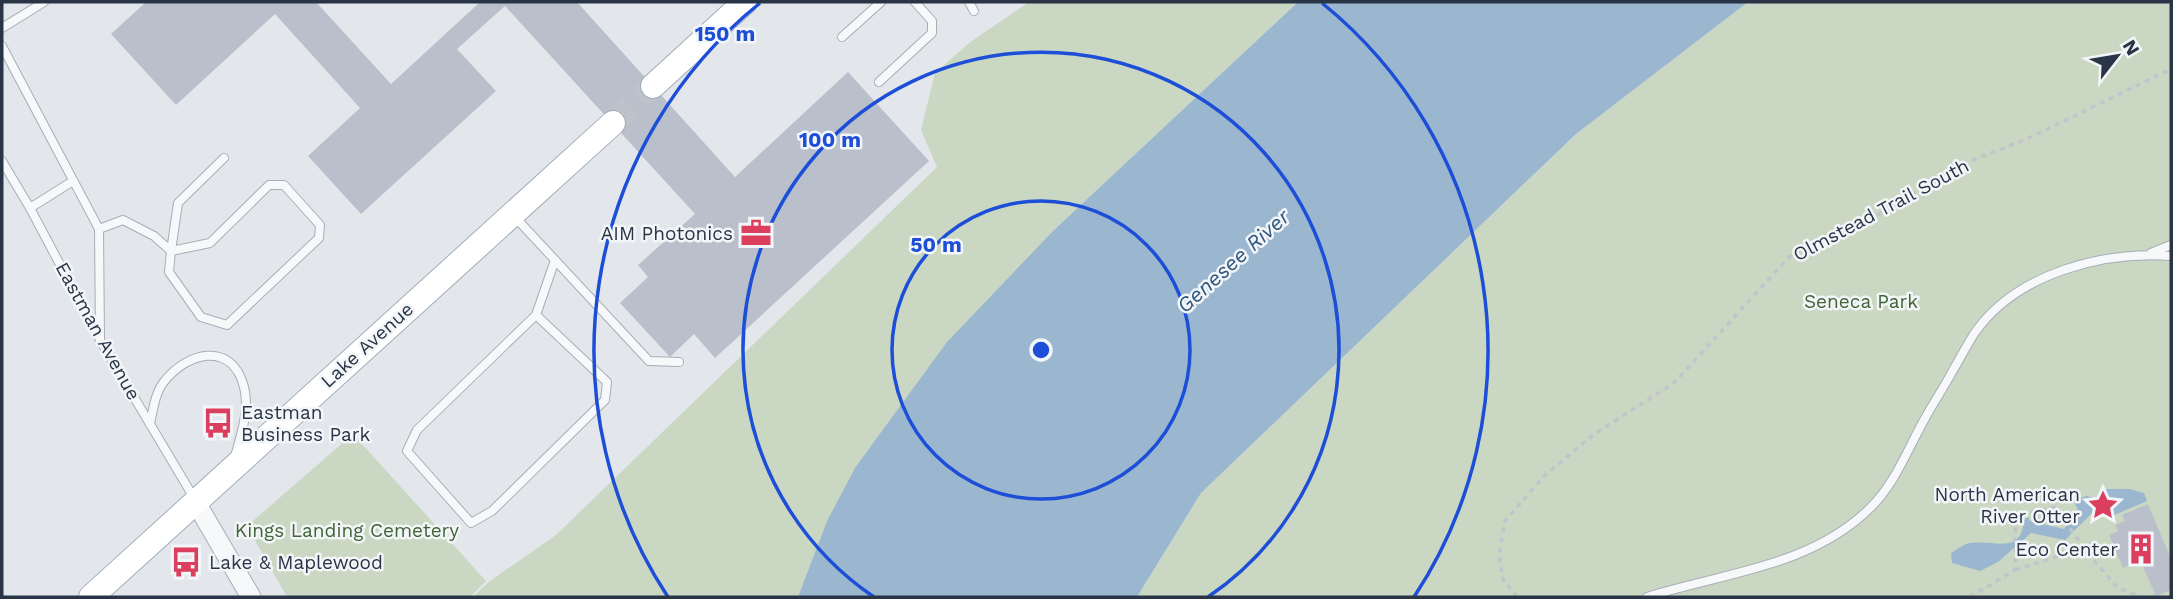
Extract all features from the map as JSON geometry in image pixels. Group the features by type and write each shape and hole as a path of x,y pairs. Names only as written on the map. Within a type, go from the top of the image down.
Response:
{"main road":[{"path":"653,86 745,2"},
{"name":"Lake Avenue","path":"91,597 613,123"}],"street":[{"path":"195,501 251,597"}],"lane":[{"path":"2,27 44,2"},
{"path":"842,37 881,2"},
{"path":"879,82 932,33 932,21 915,2"},
{"path":"969,2 974,11"},
{"path":"2,46 99,229 100,340"},
{"path":"172,251 210,243 269,185 284,184 320,225 319,238 227,325 201,317 169,272 178,203 224,159"},
{"name":"Eastman Avenue","path":"2,161 100,340 195,501"},
{"path":"30,208 73,181"},
{"path":"512,214 649,361 679,362"},
{"path":"99,229 123,220 154,236 172,251"},
{"path":"1647,597 1762,567 1819,543 1855,521 1888,486 1977,330 1997,309 2021,290 2071,268 2147,254 2171,245"},
{"path":"2147,254 2171,256"},
{"path":"536,315 607,382 606,400 492,511 471,523 407,451 417,430 536,315 555,260"},
{"path":"150,424 161,385 177,367 191,358 209,354 221,357 232,365 240,376 246,399 243,426 231,468"}],"path":[{"name":"Olmstead Trail South","path":"1517,597 1503,579 1499,554 1506,521 1543,477 1593,435 1674,383 1789,257 1815,240 1842,231 1896,206 1950,169 2029,138 2171,69"},
{"path":"2015,569 2013,530 2020,515 2054,507 2118,588 2143,597"},
{"path":"1970,597 2015,569 2065,554 2088,553"}],"green space":[{"path":"1029,2 1298,2 1054,230 827,521 798,597 473,597 490,581 556,535 937,167 921,130 935,73 969,43"},
{"name":"Seneca Park","path":"1748,2 2171,2 2171,597 1137,597 1201,493 1576,134"},
{"name":"Kings Landing Cemetery","path":"353,434 486,581 470,597 287,597 247,526"}],"water":[{"name":"Genesee River","path":"1298,2 1748,2 1576,134 1201,493 1137,597 798,597 827,521 855,468 947,342 1054,230"},
{"path":"2106,489 2130,489 2144,493 2147,501 2112,516 2106,510 2096,509 2065,540 2031,533 1998,562 1980,571 1952,563 1951,553 1966,544 2003,544 2017,539 2022,532 2024,520 2028,517 2030,521 2064,529 2078,510 2073,500 2087,496 2104,501"}],"building":[{"path":"146,2 316,2 391,84 480,2 577,2 735,177 848,72 929,161 715,358 694,334 670,357 620,303 648,277 638,265 695,214 505,6 457,49 496,91 361,214 308,156 360,108 275,14 176,105 111,34"},
{"name":"Eco Center","path":"2148,504 2171,559 2171,590 2156,596 2140,560 2123,568 2109,535 2118,531 2115,525 2125,521 2122,515"}],"tunnel":[{"path":"613,123 653,86"}],"place":[{"name":"AIM Photonics","path":"756,233"},
{"name":"Eastman Business Park","path":"218,423"},
{"name":"North American River Otter","path":"2103,505"},
{"name":"Eco Center","path":"2141,549"},
{"name":"Lake & Maplewood","path":"186,562"}]}
